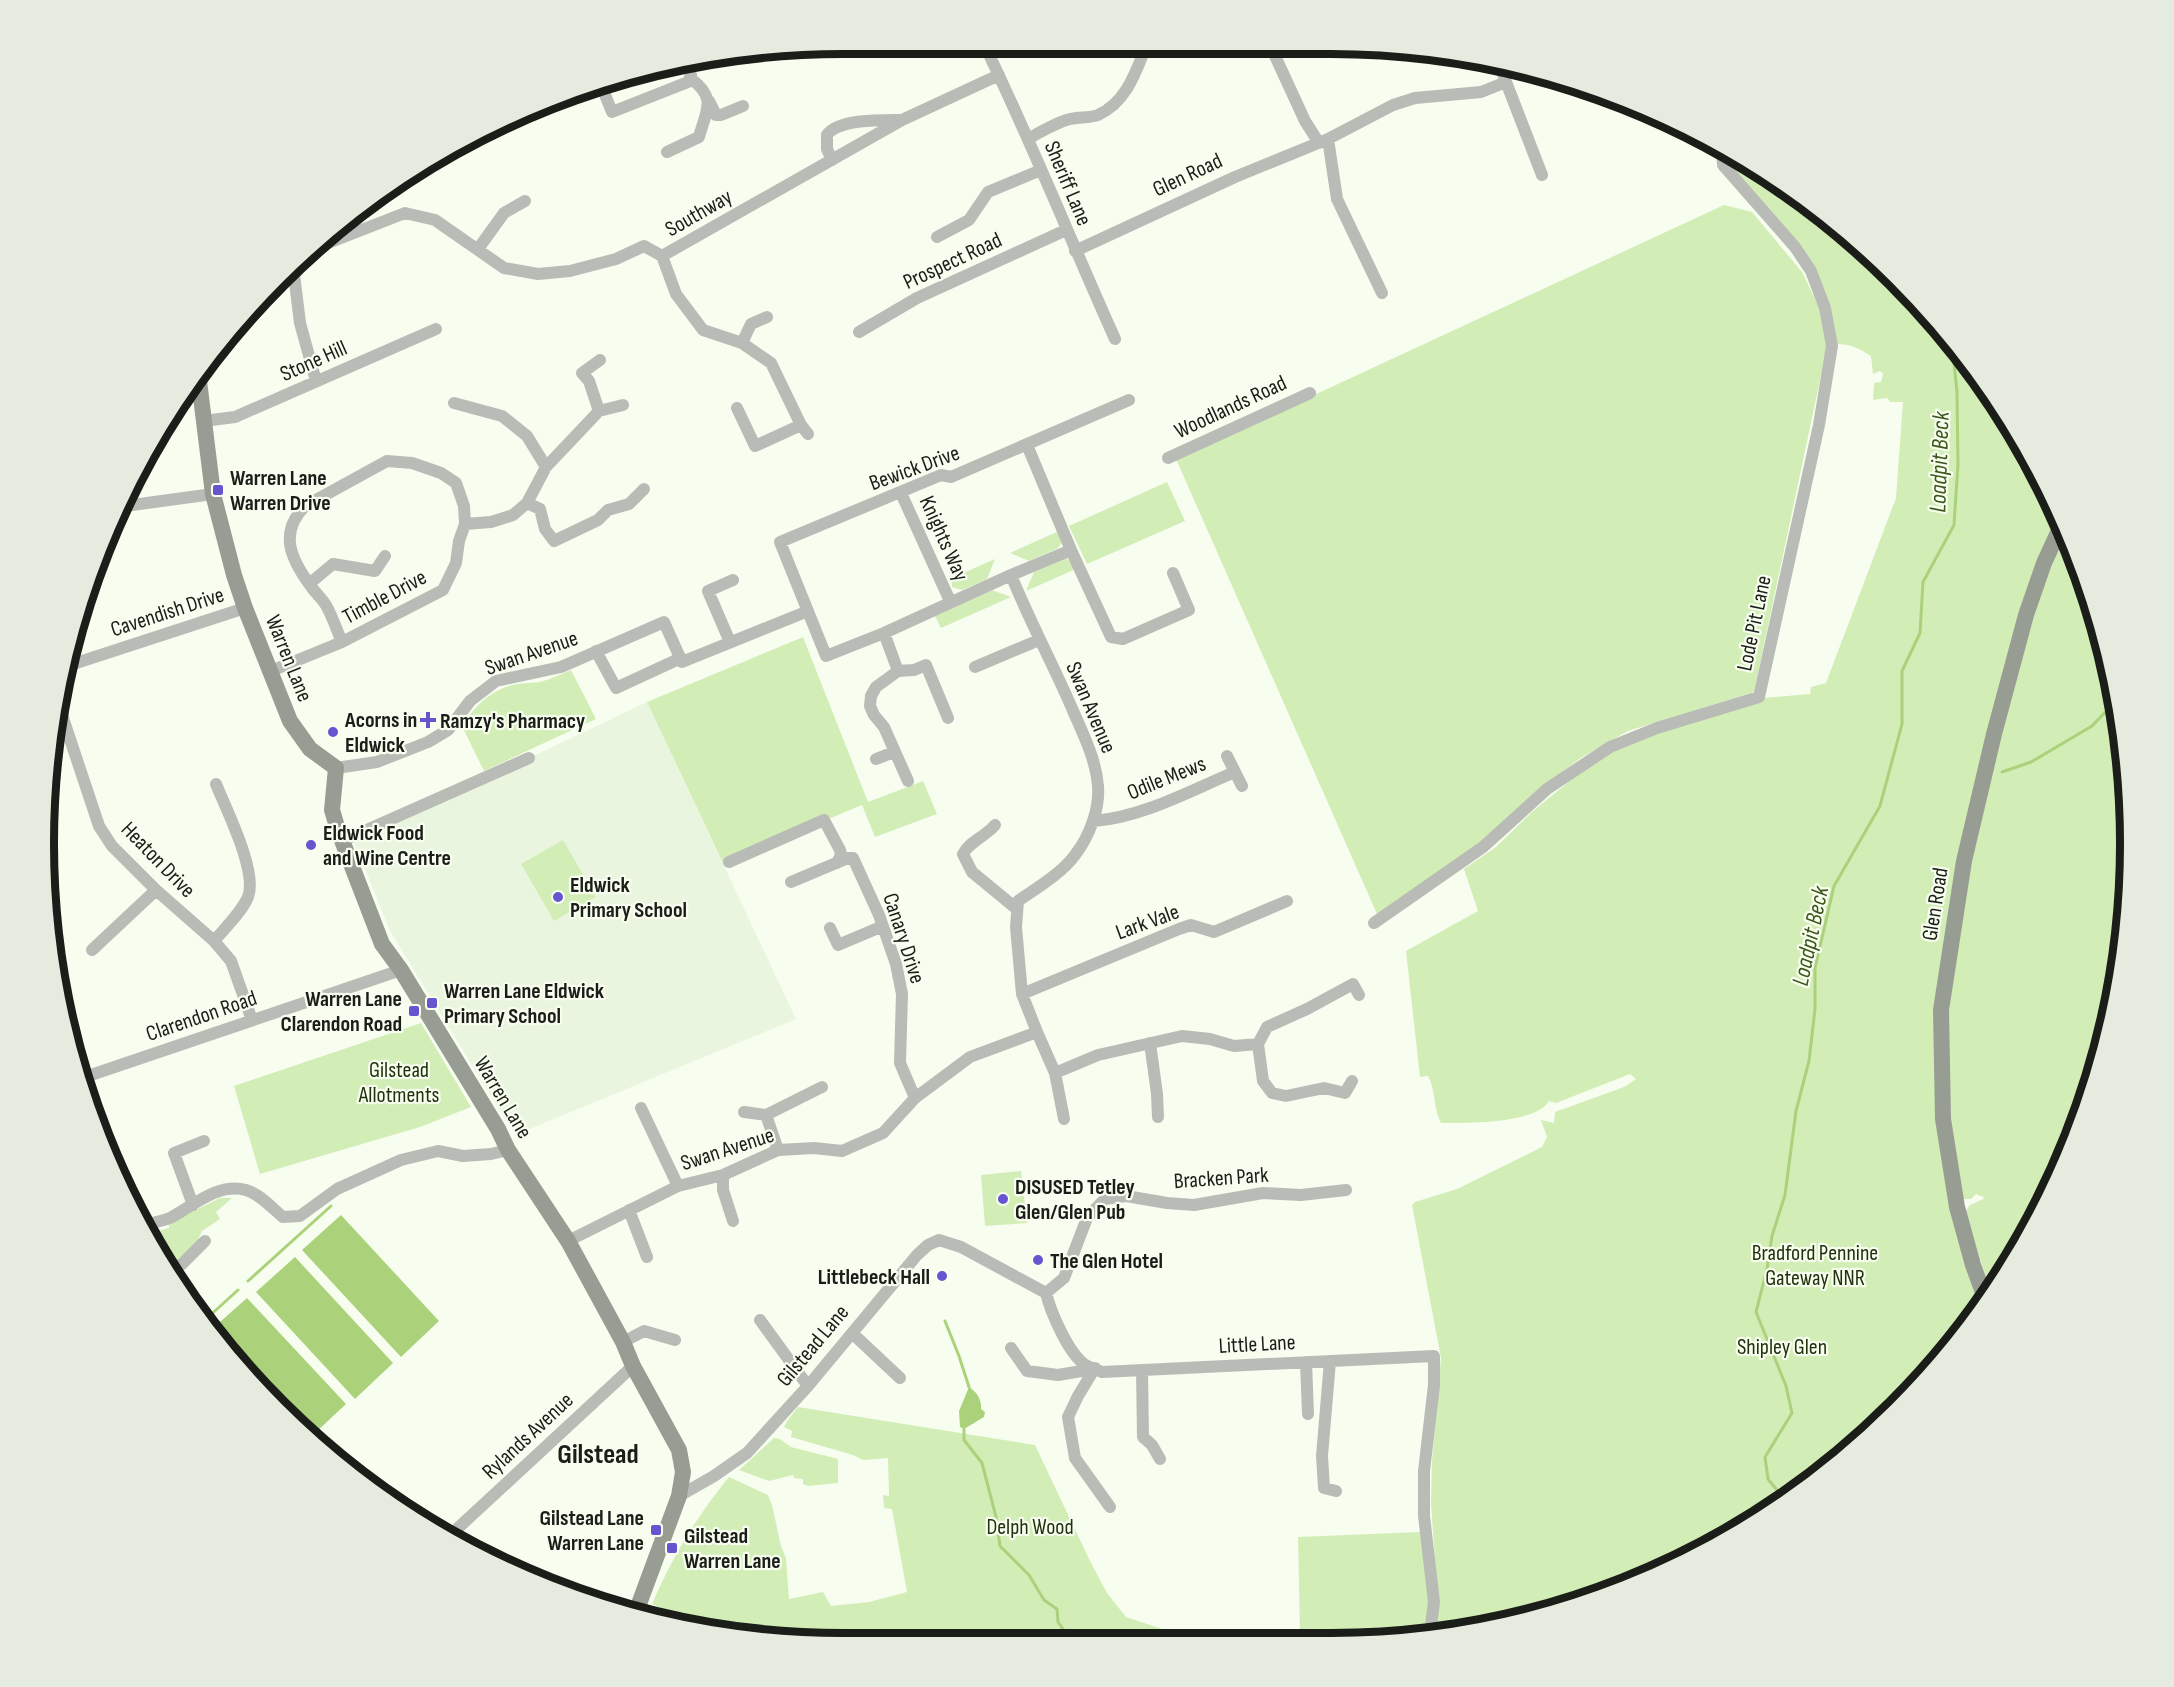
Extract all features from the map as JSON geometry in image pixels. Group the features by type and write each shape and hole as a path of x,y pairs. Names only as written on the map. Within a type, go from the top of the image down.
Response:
{"street":[{"name":"Sheriff Lane","path":"989,54 1115,339"},
{"path":"1028,139 1055,124 1096,116 1110,108 1131,83 1144,54"},
{"path":"1274,54 1305,121 1324,141 1337,199 1382,293"},
{"path":"604,92 612,112 688,82 691,75 688,69"},
{"path":"1502,73 1542,175"},
{"name":"Southway","path":"334,241 405,213 435,220 504,268 538,274 570,271 616,259 644,246 662,256 902,120 999,75"},
{"path":"690,78 704,89 716,115 743,106"},
{"name":"Glen Road","path":"1075,251 1235,177 1324,141 1393,105 1415,98 1481,92 1506,82"},
{"path":"667,152 699,137 709,101"},
{"name":"Southway","path":"832,160 826,142 830,130 836,126 875,120 902,120"},
{"name":"Lode Pit Lane","path":"1374,923 1483,847 1547,789 1610,747 1657,728 1759,697 1819,424 1832,346 1825,308 1811,271 1795,247 1723,165 1723,159"},
{"path":"937,237 969,219 988,192 1041,170"},
{"path":"478,249 504,213 525,201"},
{"name":"Prospect Road","path":"859,332 917,297 1066,230"},
{"path":"662,256 676,294 703,330 742,343 771,363 804,429 755,446 737,408"},
{"path":"294,276 300,323 316,381"},
{"path":"742,343 751,324 767,317"},
{"name":"Stone Hill","path":"204,421 236,417 436,329"},
{"path":"598,411 589,381 582,372 600,360"},
{"name":"Warren Lane","path":"200,387 213,494 234,575 290,721 310,749 336,768 332,810 382,944 401,970 498,1129 508,1150 568,1241 623,1342 633,1366 679,1450 683,1472 679,1496"},
{"name":"Woodlands Road","path":"1168,458 1310,393"},
{"name":"Bewick Drive","path":"808,611 780,542 941,475 951,477 1130,400"},
{"path":"454,403 502,416 527,436 546,467"},
{"path":"465,524 491,522 513,515 527,503 546,467 598,411 623,405"},
{"path":"1027,445 1111,637 1123,639 1189,610 1173,573"},
{"name":"Timble Drive","path":"271,672 342,642 443,590 456,563 459,541 465,524 464,506 456,483 441,473 412,463 387,462 305,506 297,514 290,526 289,539 295,563 327,606 342,642"},
{"path":"527,503 540,509 545,529 554,541 598,520 608,510 629,504 644,489"},
{"name":"Knights Way","path":"901,493 950,601"},
{"path":"130,505 213,494"},
{"name":"Glen Road","path":"1982,1289 1957,1207 1943,1119 1941,1010 1964,861 1994,734 2026,615 2044,563 2057,534"},
{"path":"596,651 616,688 681,658 682,662 808,611 826,656 884,633 950,601 1071,550"},
{"path":"309,584 333,564 375,571 385,556"},
{"name":"Swan Avenue","path":"1011,576 1093,757 1098,788 1094,821 1075,855 1045,882 1018,900 1017,909"},
{"path":"730,642 708,591 733,580"},
{"name":"Cavendish Drive","path":"75,663 245,608"},
{"name":"Swan Avenue","path":"336,768 377,762 428,742 448,730 470,701 491,684 515,676 540,673 561,667 664,622 681,658"},
{"path":"884,633 898,671"},
{"path":"975,667 1039,640"},
{"path":"908,781 884,727 870,706 871,696 876,687 898,671 914,670 926,665 948,718"},
{"name":"Heaton Drive","path":"64,721 99,826 112,846 156,890 214,941 231,961 252,1020"},
{"path":"876,759 894,752"},
{"name":"Odile Mews","path":"1094,821 1115,819 1137,813 1235,772 1227,756"},
{"path":"342,841 529,758"},
{"path":"1235,772 1242,786"},
{"path":"214,941 247,900 250,889 249,867 216,784"},
{"path":"729,862 824,820 840,850 841,855 837,863 791,882"},
{"path":"995,825 986,835 968,846 963,854 972,872 1017,909 1016,927 1022,994 1055,1073 1064,1119"},
{"name":"Canary Drive","path":"837,863 853,858 883,926 896,964 902,994 900,1064 915,1098"},
{"path":"92,950 156,890"},
{"name":"Lark Vale","path":"1022,994 1179,929 1191,925 1214,932 1287,901"},
{"path":"830,928 838,945 883,926"},
{"name":"Clarendon Road","path":"89,1075 401,970"},
{"path":"1352,1081 1349,1096 1324,1088 1286,1096 1272,1093 1263,1081 1258,1044 1267,1027 1353,984 1359,995"},
{"name":"Swan Avenue","path":"568,1241 678,1186 723,1176 778,1150 814,1148 842,1151 883,1133 915,1098 970,1057 1037,1032"},
{"path":"1055,1073 1098,1055 1182,1036 1210,1039 1234,1046 1258,1044"},
{"path":"1150,1043 1158,1117"},
{"path":"744,1112 766,1115 822,1087"},
{"path":"641,1108 678,1186"},
{"path":"766,1115 778,1150"},
{"path":"193,1205 174,1153 204,1141"},
{"path":"152,1223 167,1219 222,1190 245,1190 258,1196 283,1217 300,1216 338,1189 401,1160 438,1151 463,1156 508,1150"},
{"path":"723,1176 723,1190 733,1221"},
{"name":"Bracken Park","path":"1046,1293 1064,1278 1087,1218 1105,1199 1126,1196 1194,1205 1263,1193 1301,1195 1346,1190"},
{"path":"629,1210 647,1257"},
{"name":"Gilstead Lane","path":"679,1496 714,1476 747,1452 808,1386 917,1255 928,1245 939,1240 961,1247 1046,1293"},
{"path":"177,1266 205,1241"},
{"path":"1046,1293 1050,1308 1066,1342 1089,1366 1068,1417 1075,1458 1110,1507"},
{"path":"760,1320 808,1386"},
{"path":"623,1342 644,1331 675,1340"},
{"path":"852,1333 900,1378"},
{"name":"Little Lane","path":"1011,1348 1027,1371 1058,1375 1089,1366 1102,1372 1434,1356 1434,1385 1424,1471 1424,1516 1434,1602 1431,1626"},
{"path":"1330,1361 1322,1456 1324,1488 1336,1491"},
{"path":"1306,1362 1308,1414"},
{"name":"Rylands Avenue","path":"456,1531 633,1366"},
{"path":"1142,1370 1143,1437 1152,1445 1160,1459"},
{"path":"638,1606 679,1496"}],"shaded area":[{"name":"Eldwick Primary School","path":"647,702 796,1019 520,1133 511,1129 390,931 352,837 529,758"},
{"path":"341,1215 439,1321 401,1357 302,1250"},
{"path":"295,1257 393,1363 355,1399 256,1292"},
{"path":"247,1298 346,1404 317,1431 285,1402 217,1324"},
{"path":"969,1387 978,1396 981,1409 985,1412 984,1417 964,1429 960,1427 959,1411"}],"green space":[{"path":"1725,160 1811,217 1889,285 1957,363 1987,405 2039,494 2060,541 2093,639 2105,689 2113,740 2120,844 2113,947 2105,998 2093,1048 2060,1146 2039,1193 1987,1282 1965,1212 1970,1205 1985,1198 1976,1194 1971,1199 1962,1199 1953,1150 1948,1102 1947,1053 1950,1005 1962,909 1989,783 2010,696 2046,576 2036,575 2024,608 1971,810 1950,912 1939,1014 1940,1117 1946,1164 1956,1211 1980,1292 1924,1364 1889,1402 1811,1470 1769,1500 1725,1527 1680,1552 1584,1591 1485,1618 1435,1626 1438,1604 1431,1503 1432,1461 1441,1358 1412,1205 1415,1202 1457,1189 1542,1147 1547,1137 1541,1120 1554,1123 1555,1112 1624,1087 1636,1079 1630,1074 1556,1103 1549,1101 1542,1109 1516,1118 1500,1121 1441,1123 1431,1081 1428,1076 1420,1077 1406,951 1478,911 1464,869 1496,847 1533,811 1587,767 1617,749 1648,735 1763,702 1764,698 1810,694 1811,687 1826,683 1896,498 1903,402 1890,402 1887,398 1873,400 1874,383 1881,382 1883,374 1880,371 1873,374 1871,356 1854,347 1836,344 1822,294 1807,260 1797,244 1729,168"},
{"path":"1724,205 1752,212 1802,272 1819,307 1827,347 1754,692 1628,731 1582,757 1540,789 1483,841 1377,914 1176,459"},
{"path":"1167,482 1185,521 1087,564 1069,526"},
{"path":"1059,531 1062,542 1058,548 1029,561 1010,553"},
{"path":"1066,558 1073,562 1076,569 1026,591 1034,572"},
{"path":"995,559 987,579 962,590 952,587 952,578"},
{"path":"992,590 1011,597 941,628 935,616"},
{"path":"803,637 868,802 923,781 937,814 875,837 862,805 723,863 647,702"},
{"path":"571,670 596,719 484,771 462,726 472,712 485,699 508,686 540,682"},
{"path":"563,840 596,897 554,921 521,864"},
{"name":"Gilstead Allotments","path":"421,1023 471,1107 420,1127 260,1174 234,1086"},
{"name":"DISUSED Tetley Glen/Glen Pub","path":"1021,1171 1027,1223 985,1226 981,1175"},
{"path":"220,1198 232,1198 216,1212 220,1219 202,1231 195,1246 175,1262 156,1232 169,1228 169,1223"},
{"name":"Delph Wood","path":"798,1407 1035,1445 1107,1593 1126,1617 1174,1633 792,1631 689,1618 652,1604 686,1538 729,1477 768,1495 786,1558 789,1599 823,1592 831,1606 869,1602 907,1592 892,1509 884,1508 883,1495 889,1496 888,1458 863,1460 791,1437 792,1431 784,1427"},
{"path":"774,1438 780,1439 791,1447 838,1459 838,1483 808,1486 803,1484 803,1479 794,1478 793,1475 769,1481 739,1470"},
{"path":"1420,1532 1429,1599 1427,1626 1358,1628 1358,1632 1300,1633 1298,1537"}],"waterway":[{"name":"Loadpit Beck","path":"1779,1493 1768,1479 1765,1457 1792,1413 1786,1386 1756,1312 1767,1269 1772,1236 1785,1195 1796,1111 1809,1061 1815,1009 1815,968 1834,886 1880,806 1902,724 1902,671 1920,633 1923,582 1954,525 1958,464 1957,392 1954,359"},
{"path":"2002,772 2031,762 2092,726 2108,709"},
{"path":"248,1281 331,1206"},
{"path":"211,1315 238,1290"},
{"path":"945,1321 969,1387"},
{"path":"964,1429 964,1440 982,1463 996,1517 1000,1546 1029,1575 1044,1600 1057,1609 1058,1622 1066,1633"}],"place":[{"name":"Warren Lane Warren Drive","path":"218,490"},
{"name":"Ramzy's Pharmacy","path":"428,720"},
{"name":"Acorns in Eldwick","path":"333,732"},
{"name":"Eldwick Food and Wine Centre","path":"311,845"},
{"name":"Eldwick Primary School","path":"558,897"},
{"name":"Warren Lane Eldwick Primary School","path":"432,1003"},
{"name":"Warren Lane Clarendon Road","path":"414,1011"},
{"name":"DISUSED Tetley Glen/Glen Pub","path":"1003,1199"},
{"name":"The Glen Hotel","path":"1038,1260"},
{"name":"Littlebeck Hall","path":"942,1276"},
{"name":"Gilstead Lane Warren Lane","path":"656,1530"},
{"name":"Gilstead Warren Lane","path":"672,1548"}],"district":[{"name":"Gilstead","path":"598,1453"}],"park label":[{"name":"Bradford Pennine Gateway NNR","path":"1815,1264"},
{"name":"Shipley Glen","path":"1782,1346"}]}
